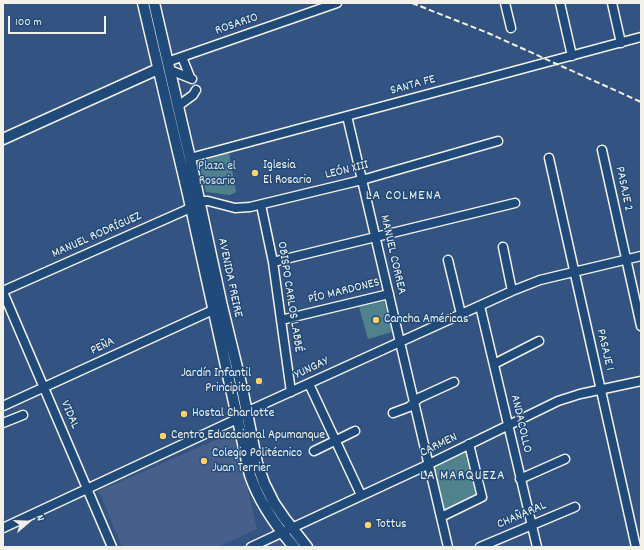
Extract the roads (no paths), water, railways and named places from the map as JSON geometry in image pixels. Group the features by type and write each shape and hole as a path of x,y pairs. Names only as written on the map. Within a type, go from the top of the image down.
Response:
{"main road":[{"name":"AVENIDA FREIRE","path":"143,3 177,147 195,204 222,306 257,464 264,483 280,512 307,547"},
{"name":"AVENIDA FREIRE","path":"154,3 190,158 195,204 213,310 246,460 252,482 264,507 294,547"},
{"path":"3,140 158,69 166,73 170,70"},
{"path":"177,147 190,158"}],"street":[{"name":"ROSARIO","path":"170,70 182,57 337,3"},
{"path":"506,3 511,28"},
{"path":"560,3 572,56"},
{"path":"612,3 621,42"},
{"name":"SANTA FE","path":"190,158 641,37"},
{"path":"170,70 191,78 182,57"},
{"path":"178,106 193,95 196,90"},
{"name":"MANUEL CORREA","path":"347,116 448,547"},
{"name":"LEÓN XIII","path":"195,204 208,201 239,208 262,205 362,180 498,141"},
{"name":"PASAJE 2","path":"602,150 641,326"},
{"name":"PASAJE 1","path":"549,158 636,547"},
{"path":"273,262 515,203"},
{"name":"MANUEL RODRÍGUEZ","path":"3,291 195,204"},
{"name":"OBISPO CARLOS LABBÉ","path":"262,205 273,262 291,392"},
{"path":"503,247 512,291"},
{"name":"YUNGAY","path":"3,528 237,419 246,412 512,291 540,280 641,256"},
{"path":"448,260 461,314"},
{"name":"VIDAL","path":"3,291 112,547"},
{"name":"PÍO MARDONES","path":"281,320 389,294"},
{"name":"ANDACOLLO","path":"480,306 537,547"},
{"name":"PEÑA","path":"3,406 213,310"},
{"path":"494,364 539,341"},
{"name":"CARMEN","path":"251,547 569,397 641,381"},
{"path":"393,414 409,407 419,398 454,382"},
{"path":"310,384 361,495"},
{"path":"3,423 23,415"},
{"path":"314,451 355,431"},
{"path":"441,517 482,497 469,444"},
{"path":"520,479 565,458"},
{"name":"CHAÑARAL","path":"480,547 531,524 575,507"}],"railway":[{"path":"412,3 488,33 641,102"}],"place":[{"name":"Iglesia El Rosario","path":"255,173"},
{"name":"Cancha Américas","path":"376,320"},
{"name":"Jardín Infantil Principito","path":"259,381"},
{"name":"Hostal Charlotte","path":"184,414"},
{"name":"Centro Educacional Apumanque","path":"163,436"},
{"name":"Colegio Politécnico Juan Terrier","path":"204,461"},
{"name":"Tottus","path":"368,525"}],"district":[{"name":"LA COLMENA","path":"404,197"},
{"name":"LA MARQUEZA","path":"463,477"}],"park label":[{"name":"Plaza el Rosario","path":"217,174"}]}
